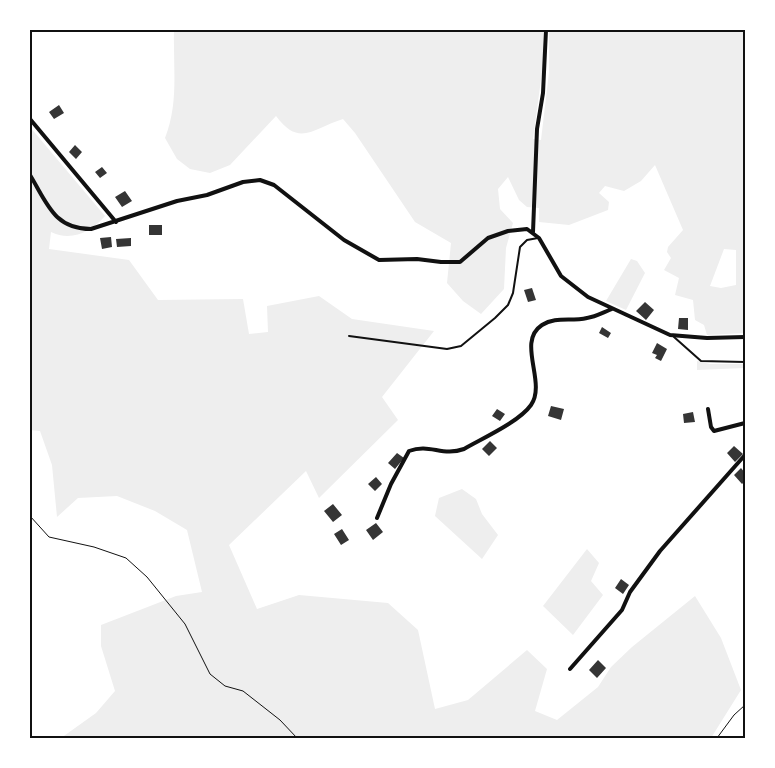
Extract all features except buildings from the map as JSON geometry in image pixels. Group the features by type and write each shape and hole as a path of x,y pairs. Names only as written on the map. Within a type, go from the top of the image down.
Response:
{"street":[{"path":"533,232 537,129 543,93 546,30"},
{"path":"30,119 116,222"},
{"path":"30,175 55,216 65,224 77,229 91,229 177,201 207,196 243,182 260,180 274,185 344,240 379,260 417,259 460,262 488,238 515,229 527,229 538,238 553,265 562,276 588,297 612,309 658,331 672,335 707,338 745,337"},
{"path":"377,518 391,484 410,451 424,448 454,453 524,413 532,404 536,395 536,384 532,341 536,331 541,326 559,319 586,319 612,309"},
{"path":"708,409 711,427 714,431 745,423"},
{"path":"570,669 622,610 630,592 660,551 745,455"}],"lane":[{"path":"349,336 447,349 457,348 495,318 508,305 513,293 520,248 527,240 538,238"},
{"path":"672,335 701,361 745,362"}],"path":[{"path":"30,516 49,537 94,547 126,558 147,577 185,624 210,674 225,686 243,691 280,720 297,738"},
{"path":"717,738 745,705"}],"shaded area":[{"path":"174,30 543,30 543,65 533,139 541,140 549,72 549,30 745,30 745,333 707,335 704,325 695,320 693,300 675,295 679,278 664,270 671,258 667,252 668,247 683,230 655,165 641,181 624,191 605,186 599,193 609,202 608,210 569,225 539,222 539,208 527,207 519,200 508,177 498,189 500,209 513,223 506,248 504,289 481,314 463,301 447,283 451,243 415,222 355,133 343,119 307,133 300,133 292,131 276,116 230,165 210,173 190,169 177,159 165,138 174,98","holes":["724,249 736,250 736,285 721,288 710,286"]},
{"path":"30,127 105,216 93,227 80,234 66,236 51,232 49,249 129,260 158,300 243,299 249,334 268,332 267,306 319,296 352,319 434,331 382,397 398,420 319,498 306,471 229,545 257,609 299,595 388,603 418,630 435,709 468,700 527,650 547,669 535,711 557,720 598,687 611,667 632,647 695,596 721,638 741,690 711,738 61,738 96,713 115,691 101,646 101,625 176,596 202,592 187,530 155,511 117,496 78,498 57,517 52,465 40,431 30,430"},
{"path":"631,259 637,261 645,273 626,310 606,301"},
{"path":"697,361 710,364 745,364 745,368 697,370"},
{"path":"462,489 476,499 482,514 498,535 482,559 435,516 439,498"},
{"path":"587,549 599,563 591,581 603,595 573,635 543,606"}]}
